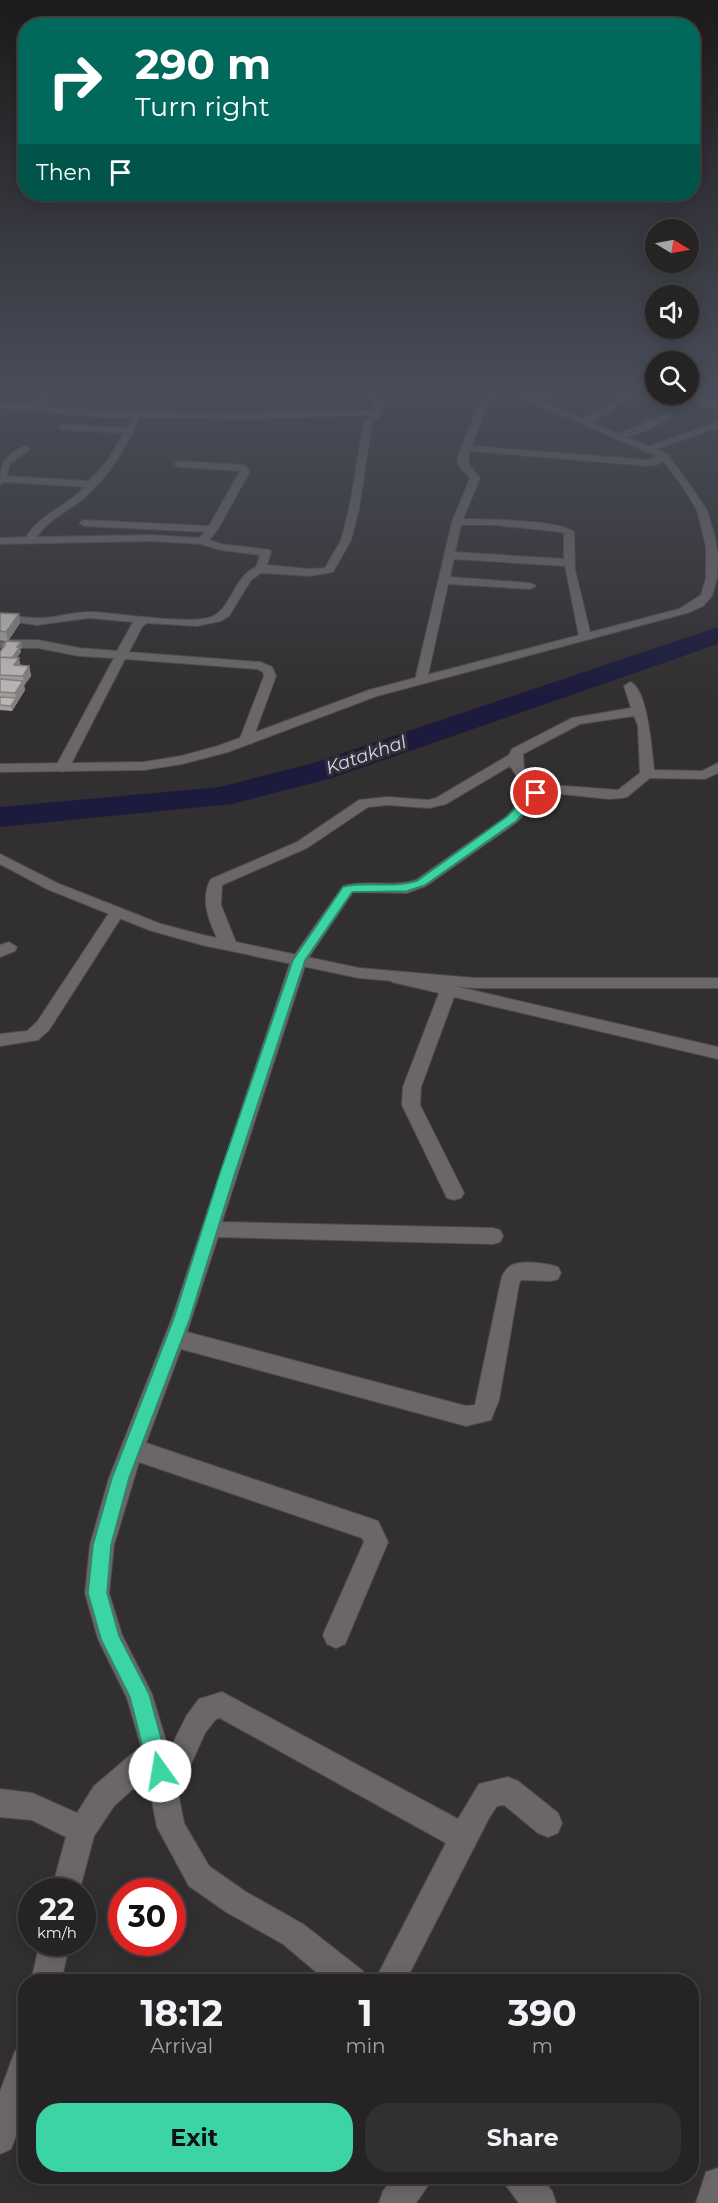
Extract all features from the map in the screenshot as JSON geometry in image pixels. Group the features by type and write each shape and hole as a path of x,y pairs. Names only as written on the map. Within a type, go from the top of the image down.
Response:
{"street":[{"path":"30,540 39,524 85,491"},
{"path":"202,542 213,529 234,491"},
{"path":"0,617 37,622 89,615 196,622 220,619 248,576 261,569 313,573 329,570 346,540 357,491"},
{"path":"421,680 457,522 470,491"},
{"path":"0,768 144,766 182,760 246,741 373,693 683,611 706,597 716,560 705,517 689,491"},
{"path":"457,522 494,522 564,529 569,532 570,563 585,636"},
{"path":"84,523 213,529"},
{"path":"0,541 152,538 202,542 220,547 266,552 261,569"},
{"path":"449,555 570,563"},
{"path":"443,580 530,586"},
{"path":"62,768 137,625 144,620"},
{"path":"0,644 38,644 79,652 260,666 268,670 270,676 246,741"},
{"path":"630,686 646,740 647,774"},
{"path":"229,945 212,899 211,890 216,882 302,845 364,803 387,801 429,804 441,801 514,758 517,752 577,721 639,711"},
{"path":"514,758 515,766 521,776 536,793"},
{"path":"342,1974 293,1934 236,1902 199,1876 171,1827 156,1751 139,1694 111,1639 97,1593 102,1545 121,1478 175,1338 226,1176 299,960 348,889 360,886 407,888 421,883 512,819 536,793 550,789 609,795 622,794 647,774 690,776 717,774"},
{"path":"0,858 52,886 155,927 299,960 391,976 718,1053"},
{"path":"0,1040 32,1036 43,1026 116,913"},
{"path":"391,976 474,983 718,983"},
{"path":"448,990 418,1066 412,1087 411,1105 454,1193"},
{"path":"211,1229 493,1236"},
{"path":"175,1338 466,1416 483,1413 488,1400 509,1282 516,1272 551,1273"},
{"path":"132,1449 370,1529 376,1542 336,1635"},
{"path":"164,1792 196,1724 208,1708 222,1705 463,1837"},
{"path":"69,1878 82,1830 104,1796 156,1751"},
{"path":"393,1974 478,1808 489,1794 508,1791 548,1823"},
{"path":"0,1803 9,1802 34,1807 82,1830"},
{"path":"48,1974 52,1956"},
{"path":"0,2138 18,2085"},
{"path":"395,2203 410,2184"},
{"path":"525,2184 540,2203"},
{"path":"712,2203 718,2184"}],"building":[{"path":"0,613 19,614 6,632 0,631"},
{"path":"7,641 21,642 12,658 0,657 0,652 5,645 3,645"},
{"path":"0,657 19,658 14,665 29,666 23,676 0,675"},
{"path":"0,679 23,681 15,693 0,692"},
{"path":"0,697 16,698 11,706 0,705"}],"waterway":[{"name":"Katakhal","path":"0,817 221,797 321,771 718,635"}],"route":[{"path":"160,1771 139,1694 111,1639 97,1593 102,1545 121,1478 182,1318 207,1244 226,1176 299,960 340,897 348,889 360,886 407,888 421,883 512,819 523,810 536,793"}]}
